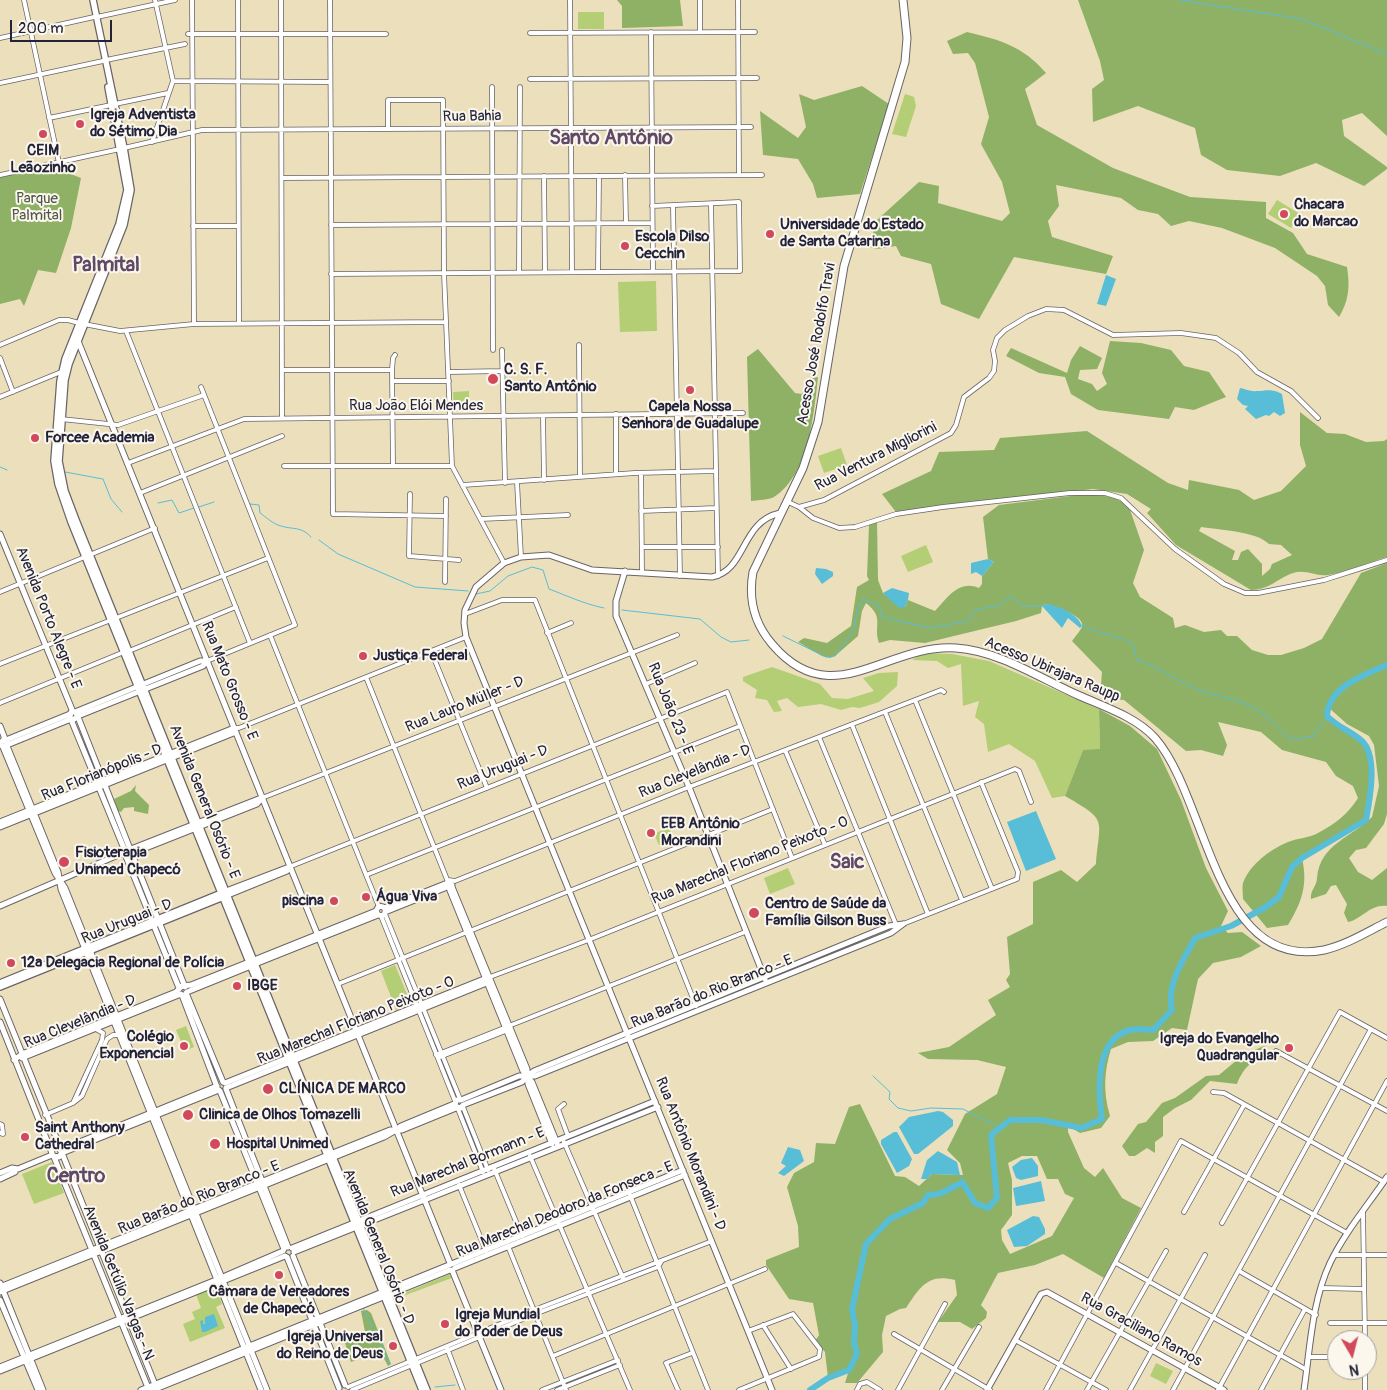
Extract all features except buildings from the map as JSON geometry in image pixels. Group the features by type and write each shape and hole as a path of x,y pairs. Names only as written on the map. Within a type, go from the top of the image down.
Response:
{"highway":[{"name":"Acesso José Rodolfo Travi","path":"780,513 812,447 820,412 844,266 905,62 907,38 903,0"},
{"name":"Acesso Ubirajara Raupp","path":"780,513 753,572 750,595 754,614 764,634 784,657 808,673 835,677 854,673 922,650 958,648 984,653 1000,659 1115,711 1154,736 1168,756 1201,828 1225,889 1246,924 1260,936 1280,947 1305,952 1330,948 1387,922"}],"main road":[{"path":"58,419 61,372 82,323 124,208 126,183 122,148 92,0"},
{"path":"58,419 66,374 75,340"},
{"name":"Avenida General Osório - E","path":"58,419 54,460 65,507 88,555 291,1059"},
{"name":"Rua Uruguai - D","path":"0,987 225,894"},
{"name":"Rua Uruguai - D","path":"0,983 87,950"},
{"name":"Avenida General Osório - D","path":"291,1059 413,1362 422,1390"},
{"name":"Avenida General Osório - D","path":"413,1362 427,1390"}],"street":[{"path":"24,0 59,162"},
{"path":"0,38 156,2 175,0"},
{"path":"192,0 194,34 194,324"},
{"path":"238,0 238,322"},
{"path":"281,0 282,418"},
{"path":"330,0 333,514 446,516"},
{"path":"570,0 572,272"},
{"path":"700,0 700,32"},
{"path":"738,0 739,175"},
{"path":"152,142 173,81 156,2"},
{"path":"651,32 653,272"},
{"path":"530,33 755,32"},
{"path":"188,34 386,34"},
{"path":"0,83 185,44"},
{"path":"530,79 757,78"},
{"path":"173,81 330,82"},
{"path":"492,87 493,350"},
{"path":"519,272 520,87"},
{"path":"50,118 168,93"},
{"path":"388,129 388,100 443,100 444,273 452,466 504,563"},
{"name":"Rua Bahia","path":"0,175 202,130 751,127"},
{"path":"625,175 626,223"},
{"path":"282,178 762,175"},
{"path":"544,176 545,272"},
{"path":"598,176 598,272"},
{"path":"331,274 740,271 740,202 652,206"},
{"path":"711,204 718,576"},
{"path":"673,206 680,577"},
{"path":"331,225 652,223"},
{"path":"194,226 238,226"},
{"name":"Rua Ventura Migliorini","path":"799,507 839,494 951,433 956,425 964,398 989,378 994,371 996,361 993,350 997,338 1005,330 1028,316 1046,310 1064,310 1113,336 1181,333 1216,338 1239,352 1258,372 1291,391 1318,418"},
{"path":"0,345 59,320 126,330 238,322 446,322"},
{"path":"126,330 250,643"},
{"name":"Rua Mato Grosso - E","path":"75,340 113,425 155,528 289,867 501,1390"},
{"path":"579,345 580,477"},
{"path":"502,350 505,483"},
{"path":"393,466 392,370 395,355"},
{"path":"0,358 13,392"},
{"path":"283,370 392,370"},
{"path":"449,372 503,371"},
{"path":"0,397 61,372"},
{"path":"392,381 449,381"},
{"path":"3,743 176,674 200,661 207,661 295,625 201,387"},
{"path":"58,419 113,425 129,422 204,395"},
{"name":"Rua João Elói Mendes","path":"128,463 216,428 244,419 743,413"},
{"path":"616,414 616,474"},
{"path":"543,416 544,480"},
{"path":"140,493 282,436"},
{"path":"284,466 452,466"},
{"path":"463,485 616,474 715,471"},
{"path":"641,473 642,572"},
{"path":"517,482 521,557"},
{"path":"786,501 799,507 813,518 839,528 855,527 896,514 934,508 1070,493 1105,492 1121,498 1175,549 1224,584 1244,593 1258,593 1324,580 1387,560"},
{"path":"410,494 409,556 412,558 459,560"},
{"path":"446,499 446,582"},
{"path":"642,511 716,508"},
{"path":"465,614 470,596 476,587 504,563 521,557 546,554 592,570 642,572 680,577 718,576 731,568 756,526 770,516 780,513"},
{"path":"481,519 568,515"},
{"path":"0,592 155,528"},
{"name":"Avenida Porto Alegre - E","path":"0,534 3,549 22,583 141,885 157,921 183,991 316,1322 345,1388"},
{"path":"642,547 718,547"},
{"path":"0,664 268,558"},
{"name":"Rua João 23 - E","path":"625,571 615,608 620,626 646,684 766,984"},
{"path":"465,614 502,600 534,599 698,1011"},
{"path":"0,703 236,607"},
{"name":"Rua Antônio Morandini - D","path":"465,614 466,637 772,1390"},
{"path":"547,633 571,624"},
{"path":"270,635 473,1138 523,1238"},
{"name":"Rua Lauro Müller - D","path":"0,904 231,811 257,804 262,798 632,651 677,635"},
{"name":"Rua Florianópolis - D","path":"0,827 32,812 466,637"},
{"path":"431,651 487,788"},
{"path":"646,684 695,663"},
{"path":"366,678 490,979 516,1048 527,1069 527,1076 556,1148"},
{"name":"Rua Clevelândia - D","path":"14,1060 688,787 941,690 944,692"},
{"name":"Rua Uruguai - D","path":"225,894 352,841 727,692 740,726"},
{"path":"915,700 992,889"},
{"path":"885,712 962,900"},
{"path":"852,725 928,914"},
{"path":"0,726 3,743 102,985 247,1350 261,1390"},
{"path":"366,876 740,726 792,858"},
{"path":"819,737 897,927"},
{"path":"785,750 825,845"},
{"name":"Rua Marechal Floriano Peixoto - O","path":"14,1169 53,1155 58,1158 61,1151 1015,768 1019,771 1031,802"},
{"name":"Rua Barão do Rio Branco - E","path":"1,1288 367,1142 401,1126 428,1117 490,1091 519,1076 527,1076 534,1071 628,1036 662,1026 766,984 903,924 1017,879 1018,872 981,782"},
{"path":"338,984 773,810"},
{"name":"Rua Florianópolis - D","path":"0,822 32,812"},
{"name":"Rua Barão do Rio Branco - E","path":"628,1036 660,1019 696,1004 897,927"},
{"path":"439,1056 745,932"},
{"path":"724,994 726,1000"},
{"name":"Avenida Getúlio Vargas - N","path":"0,999 128,1318 153,1388"},
{"path":"1222,1222 1307,1067 1340,1012 1387,1038"},
{"path":"115,1019 119,1035 153,1115"},
{"name":"Rua Clevelândia - D","path":"22,1056 96,1029 115,1019"},
{"path":"660,1019 662,1026"},
{"name":"Avenida Getúlio Vargas - N","path":"0,1022 120,1321 153,1388"},
{"path":"96,1029 108,1027 119,1035"},
{"path":"96,1029 103,1033 104,1041"},
{"path":"1173,1390 1311,1142 1371,1029"},
{"path":"45,1115 74,1103 104,1041 111,1035 119,1035"},
{"path":"1276,1051 1387,1111"},
{"path":"1220,1389 1387,1081"},
{"path":"1213,1092 1224,1093 1343,1161 1385,1179 1334,1255 1322,1288 1304,1390"},
{"name":"Rua Marechal Bormann - E","path":"28,1358 288,1252 342,1232 389,1208 655,1101"},
{"path":"564,1104 558,1109 568,1136"},
{"path":"1184,1212 1244,1105"},
{"name":"Rua Marechal Bormann - E","path":"358,1225 392,1214 658,1108"},
{"path":"0,1124 2,1125 3,1134 0,1133"},
{"path":"599,1124 601,1130"},
{"path":"562,1138 623,1278"},
{"path":"1046,1390 1116,1264 1144,1207 1182,1141 1348,1233"},
{"path":"529,1152 558,1224 608,1334 630,1390"},
{"path":"0,1173 12,1168 15,1172 0,1179"},
{"path":"488,1168 490,1175"},
{"name":"Rua Marechal Deodoro da Fonseca - E","path":"141,1390 153,1388 684,1173"},
{"path":"457,1181 487,1253"},
{"path":"630,1195 708,1390"},
{"path":"389,1208 392,1214"},
{"path":"1363,1210 1365,1330"},
{"path":"345,1388 659,1264 712,1241"},
{"path":"507,1245 566,1388"},
{"path":"1087,1390 1118,1332 1166,1251"},
{"path":"1334,1255 1387,1254"},
{"path":"1130,1390 1205,1255"},
{"path":"1116,1264 1307,1370"},
{"path":"552,1356 765,1269"},
{"path":"1239,1272 1316,1315"},
{"path":"1,1288 28,1358 38,1390"},
{"path":"1322,1288 1364,1289"},
{"name":"Rua Graciliano Ramos","path":"1015,1340 1041,1294 1046,1292 1220,1389"},
{"path":"0,1300 43,1390"},
{"path":"898,1390 946,1304"},
{"path":"1261,1390 1306,1309"},
{"path":"739,1390 819,1357 820,1349 797,1317 788,1315 748,1331"},
{"path":"1330,1323 1387,1323"},
{"path":"763,1325 790,1369"},
{"path":"942,1390 979,1327"},
{"path":"894,1334 988,1390 1015,1340 1106,1390"},
{"path":"447,1348 463,1390"},
{"path":"247,1350 267,1390"},
{"path":"678,1390 666,1363 692,1352"},
{"path":"1309,1357 1327,1357"},
{"path":"0,1367 28,1358"},
{"path":"0,1371 28,1358"},
{"path":"542,1390 618,1360"},
{"path":"557,1390 620,1365"},
{"path":"589,1371 592,1376"},
{"path":"857,1390 860,1384 867,1382 880,1390"}],"green space":[{"path":"617,0 680,0 683,26 622,28 622,6"},
{"path":"1078,0 1387,0 1387,136 1362,113 1342,120 1344,136 1387,167 1387,169 1364,186 1316,163 1280,176 1227,170 1201,155 1195,128 1138,106 1093,122 1092,89 1104,80 1100,61"},
{"path":"578,12 604,12 604,29 578,29"},
{"path":"967,32 1000,41 1020,50 1046,73 1025,89 1037,125 1113,168 1190,197 1266,202 1266,218 1293,233 1307,254 1347,267 1348,293 1339,317 1328,305 1325,286 1317,276 1275,248 1222,228 1189,221 1171,226 1158,214 1138,210 1121,198 1056,185 1059,206 1048,221 1052,237 1113,256 1106,274 1014,257 979,319 941,304 931,264 901,256 896,246 877,249 869,247 877,220 919,182 939,186 938,203 1002,221 1010,213 1002,182 981,144 989,117 975,63 968,53 953,54 947,41"},
{"path":"862,86 889,104 860,194 817,198 813,184 798,159 763,155 760,111 798,138 806,127 799,94 814,100"},
{"path":"905,94 914,97 916,106 906,137 892,134"},
{"name":"Parque Palmital","path":"54,165 55,168 81,178 71,228 56,273 38,270 24,306 20,299 0,304 0,177"},
{"name":"Chacara do Marcao","path":"1277,200 1300,214 1291,228 1268,214"},
{"path":"656,281 657,331 620,332 618,282"},
{"path":"1110,341 1141,343 1171,350 1184,366 1209,372 1226,397 1194,410 1175,407 1169,419 1098,410 1071,394 1065,377 1039,373 1006,356 1011,348 1067,373 1071,360 1080,346 1102,358 1097,369 1080,370 1078,379 1092,384 1097,391 1107,384 1102,373"},
{"path":"758,349 795,393 802,394 810,378 818,377 808,442 795,474 786,487 774,497 751,501 747,357"},
{"path":"469,391 469,410 454,411 453,392"},
{"path":"1300,412 1327,433 1345,434 1366,442 1384,441 1387,439 1387,557 1335,574 1293,573 1268,586 1251,590 1176,545 1147,513 1151,509 1127,494 1093,489 896,512 882,494 931,471 939,452 994,450 1000,438 1087,431 1168,483 1188,490 1189,480 1239,490 1254,500 1281,491 1306,466 1300,445","holes":["1201,527 1255,536 1269,544 1281,545 1292,555 1272,564 1270,569 1262,576 1262,564 1248,549 1241,552 1238,560 1232,560 1235,551 1199,531"]},
{"path":"841,448 847,465 824,473 818,456"},
{"path":"1086,494 1114,497 1129,507 1144,550 1133,583 1140,597 1173,618 1175,628 1185,625 1204,632 1221,630 1227,636 1237,636 1252,650 1268,655 1281,655 1304,648 1322,639 1361,573 1387,563 1387,814 1384,824 1366,848 1356,850 1349,858 1358,872 1372,880 1387,868 1387,906 1376,907 1348,922 1344,913 1347,904 1336,885 1331,886 1326,894 1311,899 1317,881 1319,866 1324,857 1330,849 1372,817 1379,786 1374,745 1369,736 1347,724 1328,707 1327,716 1362,741 1367,748 1370,757 1372,779 1366,820 1302,858 1304,885 1297,909 1288,925 1267,928 1243,899 1243,883 1246,876 1262,858 1281,845 1315,835 1330,826 1345,814 1358,798 1353,786 1336,776 1326,762 1282,750 1261,732 1218,722 1227,745 1223,756 1201,750 1186,751 1124,700 1113,699 1101,685 1102,672 1072,641 1082,627 1082,623 1074,615 1046,604 1042,606 1041,613 925,643 890,640 879,643 877,637 877,618 872,608 866,603 862,611 858,636 835,656 830,658 822,656 798,642 804,638 827,643 851,626 857,587 869,580 867,576 869,525 877,522 878,580 883,593 905,607 908,600 935,611 959,588 972,586 979,588 982,584 982,576 994,562 988,559 983,517 999,505"},
{"path":"926,545 933,562 908,572 901,556"},
{"path":"923,653 952,654 989,661 1099,709 1100,750 1083,750 1065,796 1052,798 1035,761 1009,744 988,752 984,724 975,717 979,701 963,706 961,664 948,668 937,661 912,660"},
{"path":"772,667 820,684 832,698 848,699 874,691 863,678 879,673 898,672 897,686 879,702 860,708 852,707 841,710 821,704 798,707 787,698 777,701 782,711 774,712 767,700 755,698 757,690 743,681 743,677"},
{"path":"1099,709 1130,726 1157,749 1181,800 1206,868 1228,911 1221,926 1228,933 1242,932 1261,946 1241,957 1213,963 1198,979 1187,1030 1172,1028 1153,1041 1128,1042 1111,1049 1105,1082 1110,1116 1101,1128 1080,1133 1068,1126 1068,1132 1084,1168 1095,1177 1103,1168 1122,1198 1141,1208 1104,1278 1063,1254 1035,1265 998,1273 981,1305 987,1312 986,1318 972,1329 960,1322 938,1322 957,1295 955,1280 938,1278 931,1280 921,1288 906,1308 886,1316 882,1335 883,1352 857,1383 845,1383 849,1370 828,1378 825,1352 815,1341 819,1335 813,1303 789,1299 766,1265 766,1260 799,1247 798,1226 787,1187 794,1173 814,1162 816,1143 835,1144 849,1107 860,1104 895,1176 905,1177 919,1186 932,1174 963,1175 960,1163 947,1150 965,1114 997,1094 1006,1067 977,1060 928,1059 918,1053 949,1047 996,1015 988,1000 1010,987 1006,980 1010,974 1007,937 1033,924 1033,882 1061,870 1077,882 1096,864 1099,837 1098,822 1089,811 1065,796 1083,750 1100,749","holes":["1022,1156 1037,1156 1047,1179 1058,1179 1065,1194 1074,1198 1052,1236 1010,1254 1002,1240 1001,1230 1012,1215 1012,1180 1008,1163"]},
{"path":"136,785 135,791 149,805 148,814 134,811 134,807 124,808 121,812 118,811 114,799 131,791"},
{"path":"669,827 674,839 659,845 654,834"},
{"path":"788,868 795,884 770,894 764,878"},
{"path":"395,965 411,1004 396,1010 381,971"},
{"path":"186,1026 194,1047 185,1051 176,1030"},
{"path":"1264,1046 1266,1047 1243,1072 1237,1084 1210,1081 1191,1100 1163,1117 1163,1136 1155,1142 1155,1153 1147,1148 1135,1156 1129,1156 1122,1146 1138,1124 1146,1122 1162,1103 1175,1098 1206,1076 1219,1075 1243,1055"},
{"path":"52,1162 64,1193 34,1204 22,1174"},
{"path":"450,1274 452,1278 403,1296 398,1305 395,1297"},
{"path":"216,1287 222,1304 216,1307 225,1328 190,1342 183,1324 195,1319 192,1312 201,1308 196,1294"},
{"path":"367,1310 371,1313 391,1364 388,1366 380,1351 351,1362 345,1343 348,1336 365,1332 361,1311"},
{"path":"1156,1363 1173,1371 1166,1384 1150,1376"}],"water":[{"path":"1106,275 1116,279 1106,306 1097,304"},
{"path":"1240,388 1253,391 1272,390 1282,394 1285,413 1280,416 1274,412 1269,416 1266,415 1256,419 1245,409 1248,406 1243,405 1237,399"},
{"path":"988,559 994,562 982,576 976,572 971,574 971,563"},
{"path":"816,568 833,572 833,576 822,584 815,574"},
{"path":"892,588 909,593 905,607 899,608 883,593"},
{"path":"1046,604 1056,606 1072,614 1082,626 1080,628 1068,618 1062,628 1042,606"},
{"path":"1036,811 1056,859 1026,871 1007,822"},
{"path":"938,1111 943,1112 953,1120 953,1126 918,1154 914,1154 899,1127 909,1117"},
{"path":"897,1132 912,1159 909,1166 897,1173 881,1144 881,1140"},
{"path":"788,1147 800,1150 804,1161 784,1176 778,1173 786,1166 781,1163"},
{"path":"938,1151 957,1162 960,1175 932,1174 927,1179 921,1179 927,1160"},
{"path":"1032,1158 1038,1166 1038,1176 1021,1180 1016,1178 1012,1167 1021,1160"},
{"path":"1041,1181 1045,1201 1016,1206 1013,1188"},
{"path":"1033,1216 1039,1217 1045,1229 1045,1234 1027,1246 1014,1247 1007,1230"},
{"path":"214,1314 218,1326 202,1332 200,1321 203,1320 203,1324 205,1324 205,1317"}],"waterway":[{"path":"1179,0 1302,19 1387,54"},
{"path":"0,467 7,470"},
{"path":"65,472 103,479 111,499 122,512"},
{"path":"158,503 172,500 179,513 194,508"},
{"path":"199,507 214,502"},
{"path":"250,504 259,505 260,513 275,524 301,530 311,537"},
{"path":"319,540 338,554 415,587 468,591"},
{"path":"476,594 490,591 508,576 532,567 543,570 549,589 604,608"},
{"path":"783,636 826,657 835,656 854,630 857,612 863,599 879,606 882,617 930,628 968,621 975,610 1000,605 1010,596 1023,606 1043,606"},
{"path":"622,610 700,619 721,637 731,642 749,640"},
{"path":"1082,626 1129,642 1133,646 1137,660 1192,687 1252,707 1263,714 1291,739 1313,737 1327,716"},
{"path":"810,1390 828,1378 849,1370 857,1354 854,1343 855,1325 852,1309 866,1244 890,1219 923,1203 928,1195 943,1193 963,1183 975,1203 988,1208 997,1198 991,1135 1010,1120 1041,1120 1082,1128 1102,1119 1100,1080 1104,1054 1118,1035 1133,1029 1153,1030 1172,1010 1171,1000 1174,981 1181,963 1195,938 1231,926 1264,908 1279,897 1292,867 1302,858 1366,820 1372,778 1367,748 1362,741 1327,716 1329,706 1340,690 1358,678 1387,665"},
{"path":"873,1076 890,1092 889,1099 898,1108 911,1111 931,1108 963,1109 1000,1128"},
{"path":"960,1175 963,1183"},
{"path":"363,1308 390,1364"},
{"path":"435,1387 455,1385"}],"place":[{"name":"Igreja Adventista do Sétimo Dia","path":"80,124"},
{"name":"CEIM Leãozinho","path":"43,134"},
{"name":"Chacara do Marcao","path":"1284,214"},
{"name":"Universidade do Estado de Santa Catarina","path":"770,234"},
{"name":"Escola Dilso Cecchin","path":"625,246"},
{"name":"C. S. F. Santo Antônio","path":"493,379"},
{"name":"Capela Nossa Senhora de Guadalupe","path":"690,390"},
{"name":"Forcee Academia","path":"35,438"},
{"name":"Justiça Federal","path":"363,656"},
{"name":"EEB Antônio Morandini","path":"651,833"},
{"name":"Fisioterapia Unimed Chapecó","path":"64,862"},
{"name":"Água Viva","path":"366,897"},
{"name":"piscina","path":"334,901"},
{"name":"Centro de Saúde da Família Gilson Buss","path":"754,913"},
{"name":"12ª Delegacia Regional de Polícia","path":"11,963"},
{"name":"IBGE","path":"237,986"},
{"name":"Colégio Exponencial","path":"184,1046"},
{"name":"Igreja do Evangelho Quadrangular","path":"1289,1048"},
{"name":"CLÍNICA DE MARCO","path":"268,1089"},
{"name":"Clinica de Olhos Tomazelli","path":"188,1115"},
{"name":"Saint Anthony Cathedral","path":"25,1137"},
{"name":"Hospital Unimed","path":"215,1144"},
{"name":"Câmara de Vereadores de Chapecó","path":"279,1275"},
{"name":"Igreja Mundial do Poder de Deus","path":"445,1324"},
{"name":"Igreja Universal do Reino de Deus","path":"393,1346"}],"district":[{"name":"Santo Antônio","path":"611,139"},
{"name":"Palmital","path":"106,266"},
{"name":"Saic","path":"847,863"},
{"name":"Centro","path":"76,1177"}]}
